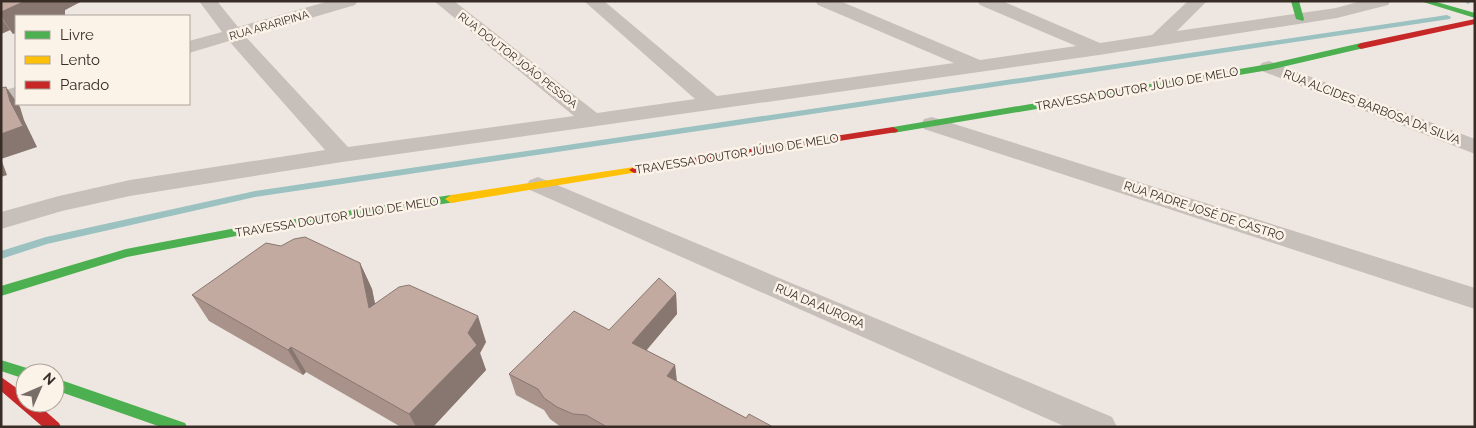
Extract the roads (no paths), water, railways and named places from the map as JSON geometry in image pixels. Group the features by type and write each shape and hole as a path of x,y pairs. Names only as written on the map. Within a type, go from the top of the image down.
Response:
{"main road":[{"path":"1424,1 1475,16"},
{"name":"TRAVESSA DOUTOR JÚLIO DE MELO","path":"1,291 126,253 236,232 932,124 1269,67 1475,20"},
{"path":"1,365 15,370"},
{"path":"1,383 15,395"},
{"path":"65,387 180,427"},
{"path":"37,413 54,427"}],"street":[{"path":"208,1 234,35 342,155"},
{"name":"RUA ARARIPINA","path":"190,47 349,1"},
{"name":"RUA DOUTOR JOÃO PESSOA","path":"443,1 593,120"},
{"path":"593,1 712,103"},
{"path":"824,1 975,65"},
{"path":"986,1 1099,50"},
{"path":"1158,40 1198,1"},
{"path":"1,221 59,204 130,188 342,155 975,65 1099,50 1158,40 1297,10 1337,13 1382,1"},
{"name":"RUA ALCIDES BARBOSA DA SILVA","path":"1269,67 1475,147"},
{"path":"1,97 15,93"},
{"name":"RUA PADRE JOSÉ DE CASTRO","path":"932,124 1475,299"},
{"name":"RUA DA AURORA","path":"538,185 1101,427"}],"waterway":[{"path":"1,255 46,241 255,194 1447,17"}]}
